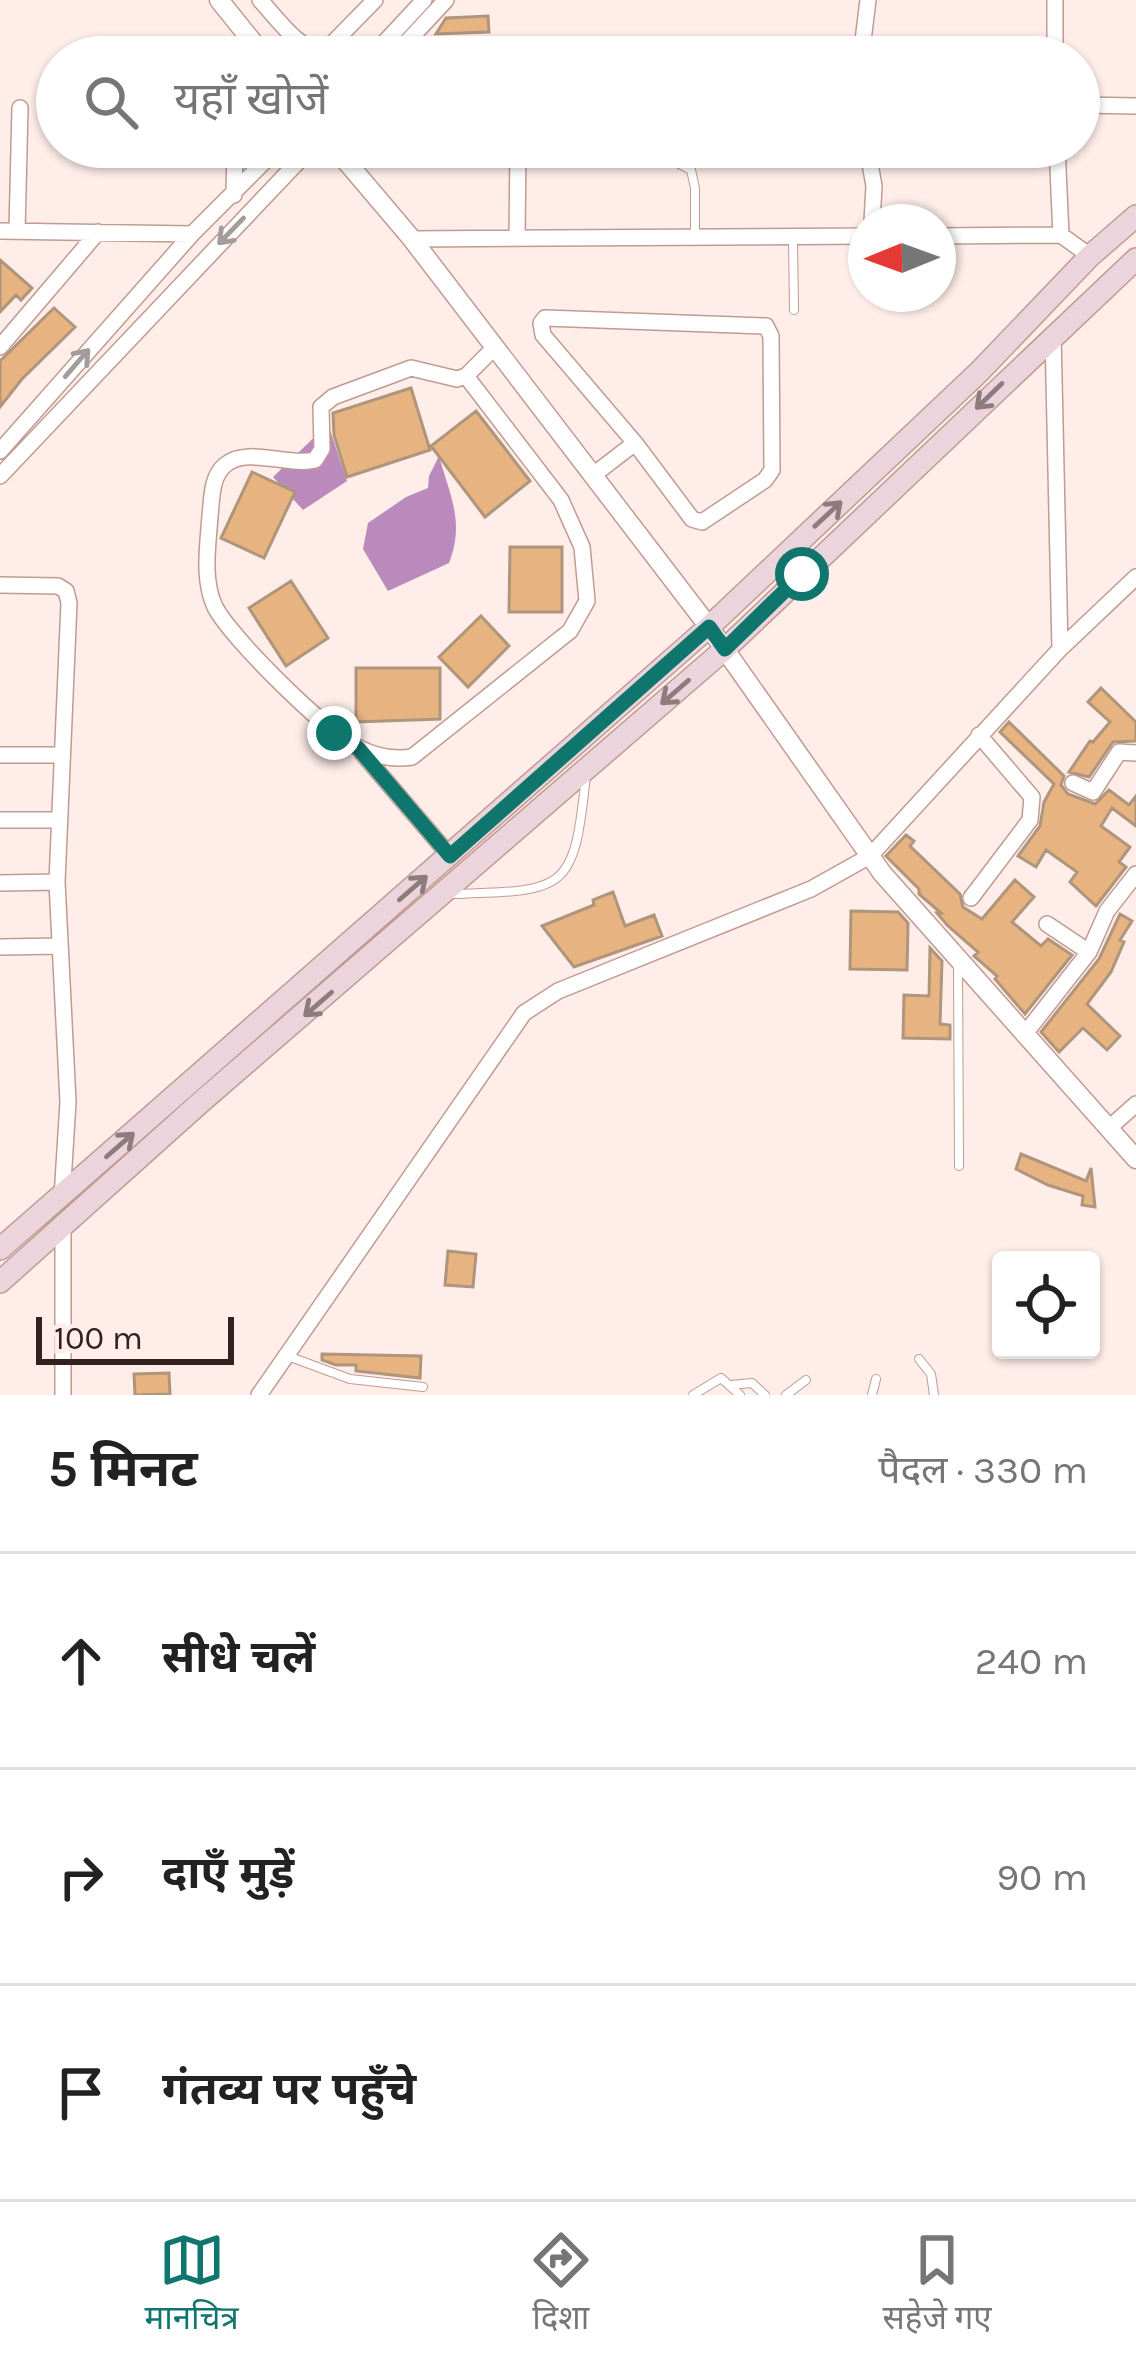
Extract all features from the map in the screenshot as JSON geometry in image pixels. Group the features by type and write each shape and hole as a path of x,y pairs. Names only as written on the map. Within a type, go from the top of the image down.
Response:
{"main road":[{"path":"0,1249 709,627 1136,216"},
{"path":"0,1282 725,649 1136,259"}],"street":[{"path":"260,0 295,36"},
{"path":"340,36 375,0"},
{"path":"391,36 424,0"},
{"path":"412,36 446,0"},
{"path":"864,36 868,0"},
{"path":"1055,0 1055,36"},
{"path":"226,3 250,36"},
{"path":"1100,105 1136,106"},
{"path":"20,108 8,231 192,234"},
{"path":"234,195 235,168"},
{"path":"0,451 192,234 259,168"},
{"path":"0,476 292,168"},
{"path":"352,168 412,238 709,627 870,856 1136,1159"},
{"path":"517,238 518,168"},
{"path":"871,168 873,204"},
{"path":"1058,168 1061,235"},
{"path":"0,347 98,232"},
{"path":"956,236 1061,235 1090,256"},
{"path":"412,238 848,236"},
{"path":"545,318 766,326 771,336 774,457 766,480 702,522 692,519 635,443 543,335 545,318"},
{"path":"1054,334 1060,649"},
{"path":"466,376 568,514 583,547 586,601 570,631 412,757 395,759 358,748 334,733 233,632 215,607 206,556 214,481 223,466 235,459 315,460 322,448 321,407 333,397 412,368 447,379 466,376 493,349"},
{"path":"592,476 635,443"},
{"path":"259,1395 524,1013 557,991 811,889 870,856 1060,649 1136,577"},
{"path":"0,585 44,585 65,591 69,603 57,882 68,1102 62,1196 63,1395"},
{"path":"971,898 1030,820 1034,806 1032,797 980,735"},
{"path":"358,748 450,856"},
{"path":"1073,783 1093,793 1119,752 1136,753"},
{"path":"0,755 62,755"},
{"path":"0,820 58,820"},
{"path":"1024,1035 1089,952 1113,902 1136,874"},
{"path":"0,883 57,882"},
{"path":"1048,924 1089,952"},
{"path":"0,946 59,946"},
{"path":"1108,1129 1136,1104"}],"lane":[{"path":"688,168 694,179 695,237"},
{"path":"793,237 794,310"},
{"path":"444,894 520,892 553,881 575,856 586,770"},
{"path":"958,959 959,1166"},
{"path":"284,1355 350,1379 423,1387"},
{"path":"919,1359 931,1374 934,1395"},
{"path":"693,1395 716,1379 740,1395"},
{"path":"872,1395 876,1379"},
{"path":"786,1395 806,1380"},
{"path":"731,1385 752,1383 765,1395"}],"shaded area":[{"path":"328,424 347,481 303,510 273,477"},
{"path":"439,456 456,522 449,563 388,591 363,549 368,523 428,488"}],"building":[{"path":"488,16 489,32 436,34 446,18"},
{"path":"0,260 32,288 21,300 16,295 0,312"},
{"path":"54,308 75,327 0,407 0,361"},
{"path":"411,388 430,450 347,477 334,435 333,413"},
{"path":"476,411 530,481 485,517 431,446"},
{"path":"252,472 295,492 264,558 221,538"},
{"path":"510,547 562,547 562,612 509,612"},
{"path":"291,581 328,638 286,666 249,608"},
{"path":"481,616 509,646 468,687 439,657"},
{"path":"356,668 440,668 440,719 356,722"},
{"path":"1101,688 1136,722 1136,741 1113,742 1089,777 1069,772 1110,722 1088,702"},
{"path":"1009,722 1064,776 1061,785 1068,794 1095,804 1109,790 1129,805 1136,796 1136,826 1112,808 1101,826 1130,847 1119,862 1126,867 1096,906 1070,882 1077,872 1046,850 1036,867 1018,856 1040,826 1044,802 1054,784 1000,732"},
{"path":"906,835 914,841 910,846 960,894 963,907 982,919 1015,880 1034,897 1012,922 1041,946 1048,939 1072,955 1025,1014 997,976 974,956 978,952 948,926 886,856"},
{"path":"613,892 625,926 654,915 662,936 574,967 542,926"},
{"path":"851,911 898,912 908,923 907,970 850,969"},
{"path":"1120,914 1132,921 1120,940 1124,942 1111,972 1087,1004 1120,1036 1107,1050 1083,1028 1059,1052 1041,1032 1099,959"},
{"path":"930,948 942,961 940,1024 950,1025 950,1039 903,1038 904,995 929,996"},
{"path":"1021,1154 1086,1181 1091,1168 1095,1207 1082,1205 1083,1196 1016,1169"},
{"path":"448,1251 476,1254 473,1287 445,1285"},
{"path":"322,1354 421,1356 420,1378 356,1371 356,1365 322,1360"},
{"path":"169,1373 170,1394 135,1395 134,1374"}],"route":[{"path":"334,733 358,748 450,856 709,627 725,649 802,574"}]}
